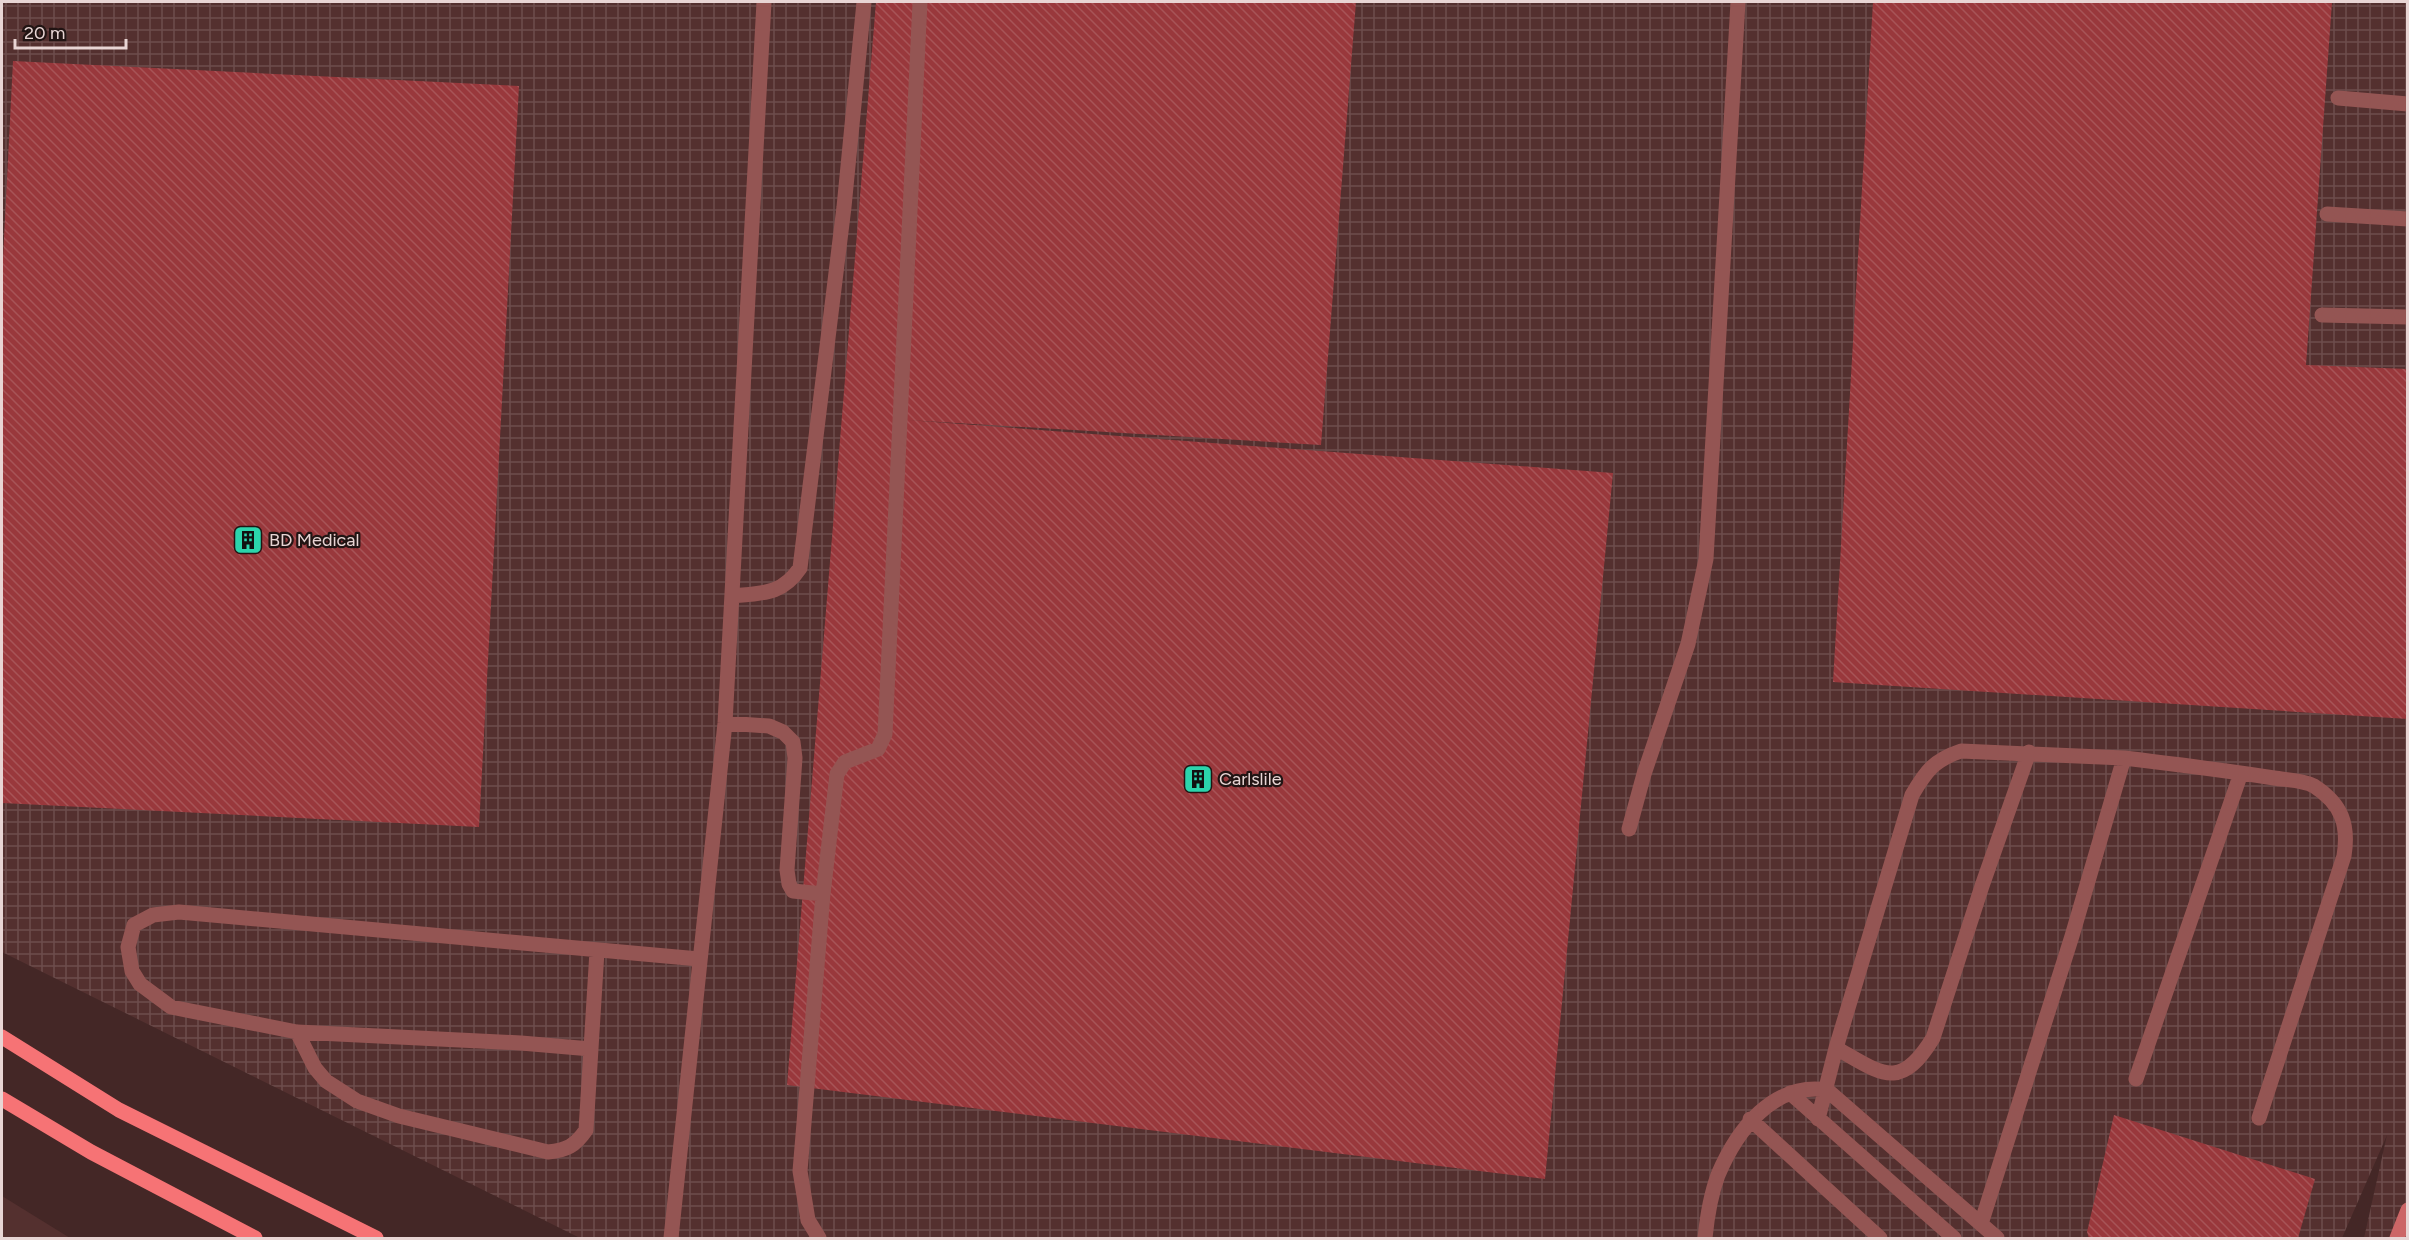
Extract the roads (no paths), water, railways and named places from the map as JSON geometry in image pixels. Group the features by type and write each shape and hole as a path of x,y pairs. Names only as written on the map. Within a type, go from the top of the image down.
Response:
{"main road":[{"path":"2,1037 119,1110 376,1239"},
{"path":"2,1099 92,1152 255,1239"}],"street":[{"path":"2397,1239 2408,1210"}],"lane":[{"path":"671,1239 725,723 764,2"},
{"path":"732,596 769,592 782,588 793,579 800,568 842,219 864,2"},
{"path":"819,1239 808,1220 800,1171 823,894 837,774 845,762 878,749 885,734 920,2"},
{"path":"1629,829 1644,774 1688,644 1706,559 1738,2"},
{"path":"2338,98 2408,104"},
{"path":"2327,214 2408,219"},
{"path":"2322,315 2408,317"},
{"path":"725,723 769,726 783,732 793,742 795,758 788,844 789,884 793,891 823,894"},
{"path":"1818,1119 1836,1048 1912,795 1925,773 1943,757 1961,751 2029,752 2124,758 2241,772 2311,784 2337,807 2344,822 2347,838 2344,856 2259,1118"},
{"path":"1836,1048 1880,1073 1899,1073 1910,1068 1922,1055 1937,1027 1982,886 2029,752"},
{"path":"1981,1224 2072,936 2124,758"},
{"path":"2136,1079 2241,772"},
{"path":"591,1050 521,1043 297,1032 171,1007 140,984 132,970 128,947 135,926 153,915 179,912 699,959"},
{"path":"297,1032 315,1068 326,1081 357,1101 399,1116 548,1152 566,1150 577,1143 586,1131 597,951"},
{"path":"1708,1236 1718,1176 1733,1145 1750,1119 1767,1106 1790,1093 1803,1089 1827,1090 1997,1239"},
{"path":"1790,1093 1954,1239"},
{"path":"1750,1119 1880,1239"}],"place":[{"name":"BD Medical","path":"248,540"},
{"name":"Carlslile","path":"1198,779"}]}
